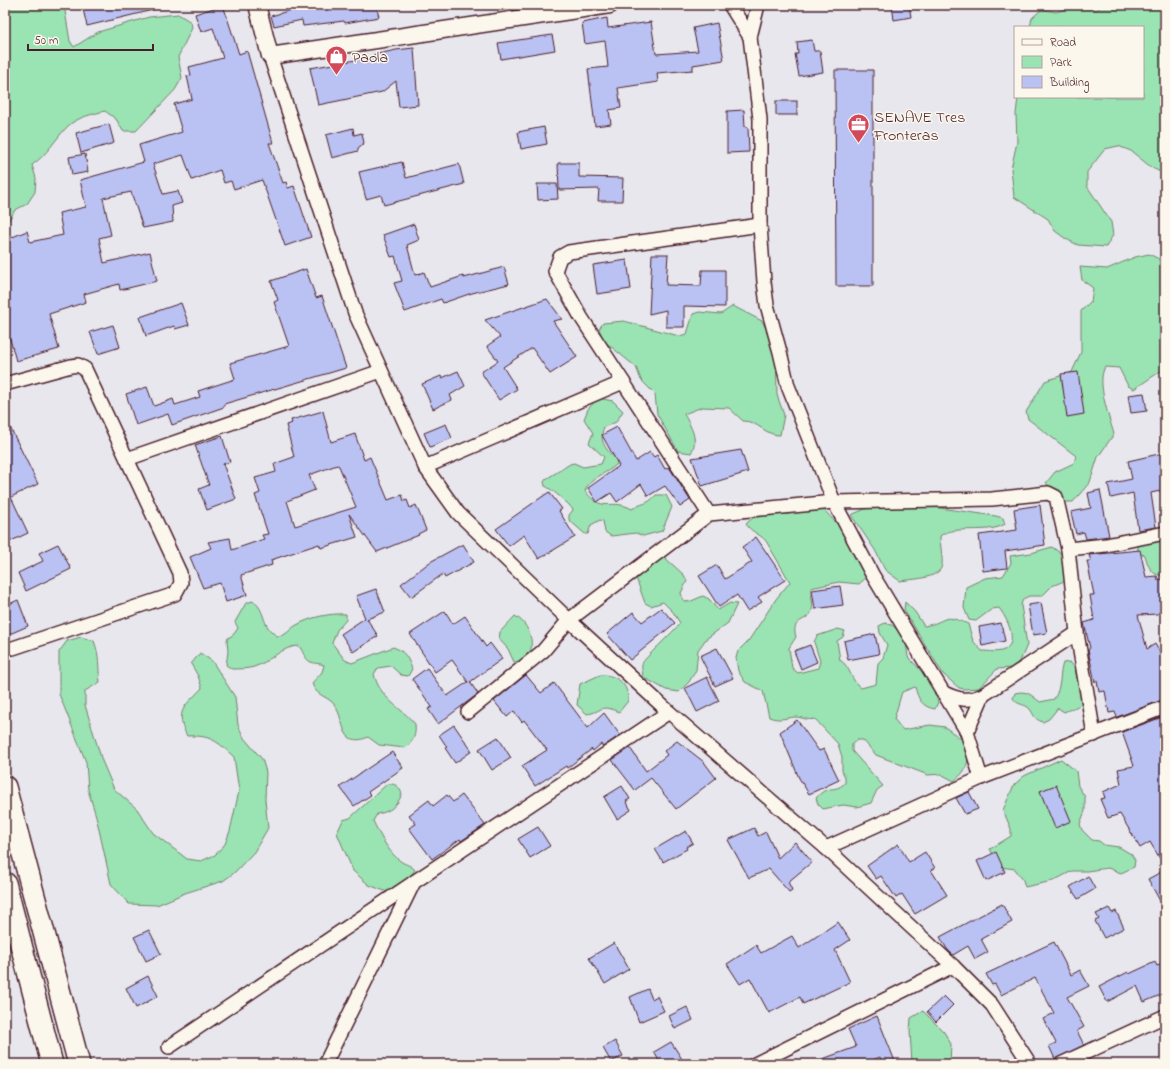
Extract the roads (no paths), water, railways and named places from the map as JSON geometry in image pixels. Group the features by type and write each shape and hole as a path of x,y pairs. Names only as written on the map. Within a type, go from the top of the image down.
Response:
{"highway":[{"path":"5,787 79,1064"},
{"path":"5,883 52,1064"}],"street":[{"path":"258,5 270,56 355,313 425,467 458,513 569,620 669,712 826,848 953,966 992,1005 1030,1064"},
{"path":"270,56 610,5"},
{"path":"730,5 750,37"},
{"path":"758,5 750,37 760,119 760,224 767,305 788,386 834,502 872,574 967,732 980,778"},
{"path":"709,514 623,382 557,277 555,271 560,257 569,252 760,224"},
{"path":"5,384 71,366 82,366 85,369 180,573 181,583 175,594 13,648"},
{"path":"127,459 381,371"},
{"path":"425,467 623,382"},
{"path":"468,712 543,650 564,629 569,620 709,514 834,502 992,499 1048,493 1054,495 1058,500 1068,549 1077,633 1094,735"},
{"path":"1068,549 1106,545 1165,533"},
{"path":"942,692 959,700 973,700 1077,633"},
{"path":"967,732 983,694"},
{"path":"826,848 980,778 1165,707"},
{"path":"169,1047 669,712"},
{"path":"326,1064 414,882"},
{"path":"755,1064 953,966"},
{"path":"1061,1064 1165,1016"}],"place":[{"name":"Paola","path":"336,76"},
{"name":"SENAVE Tres Fronteras","path":"858,144"}]}
